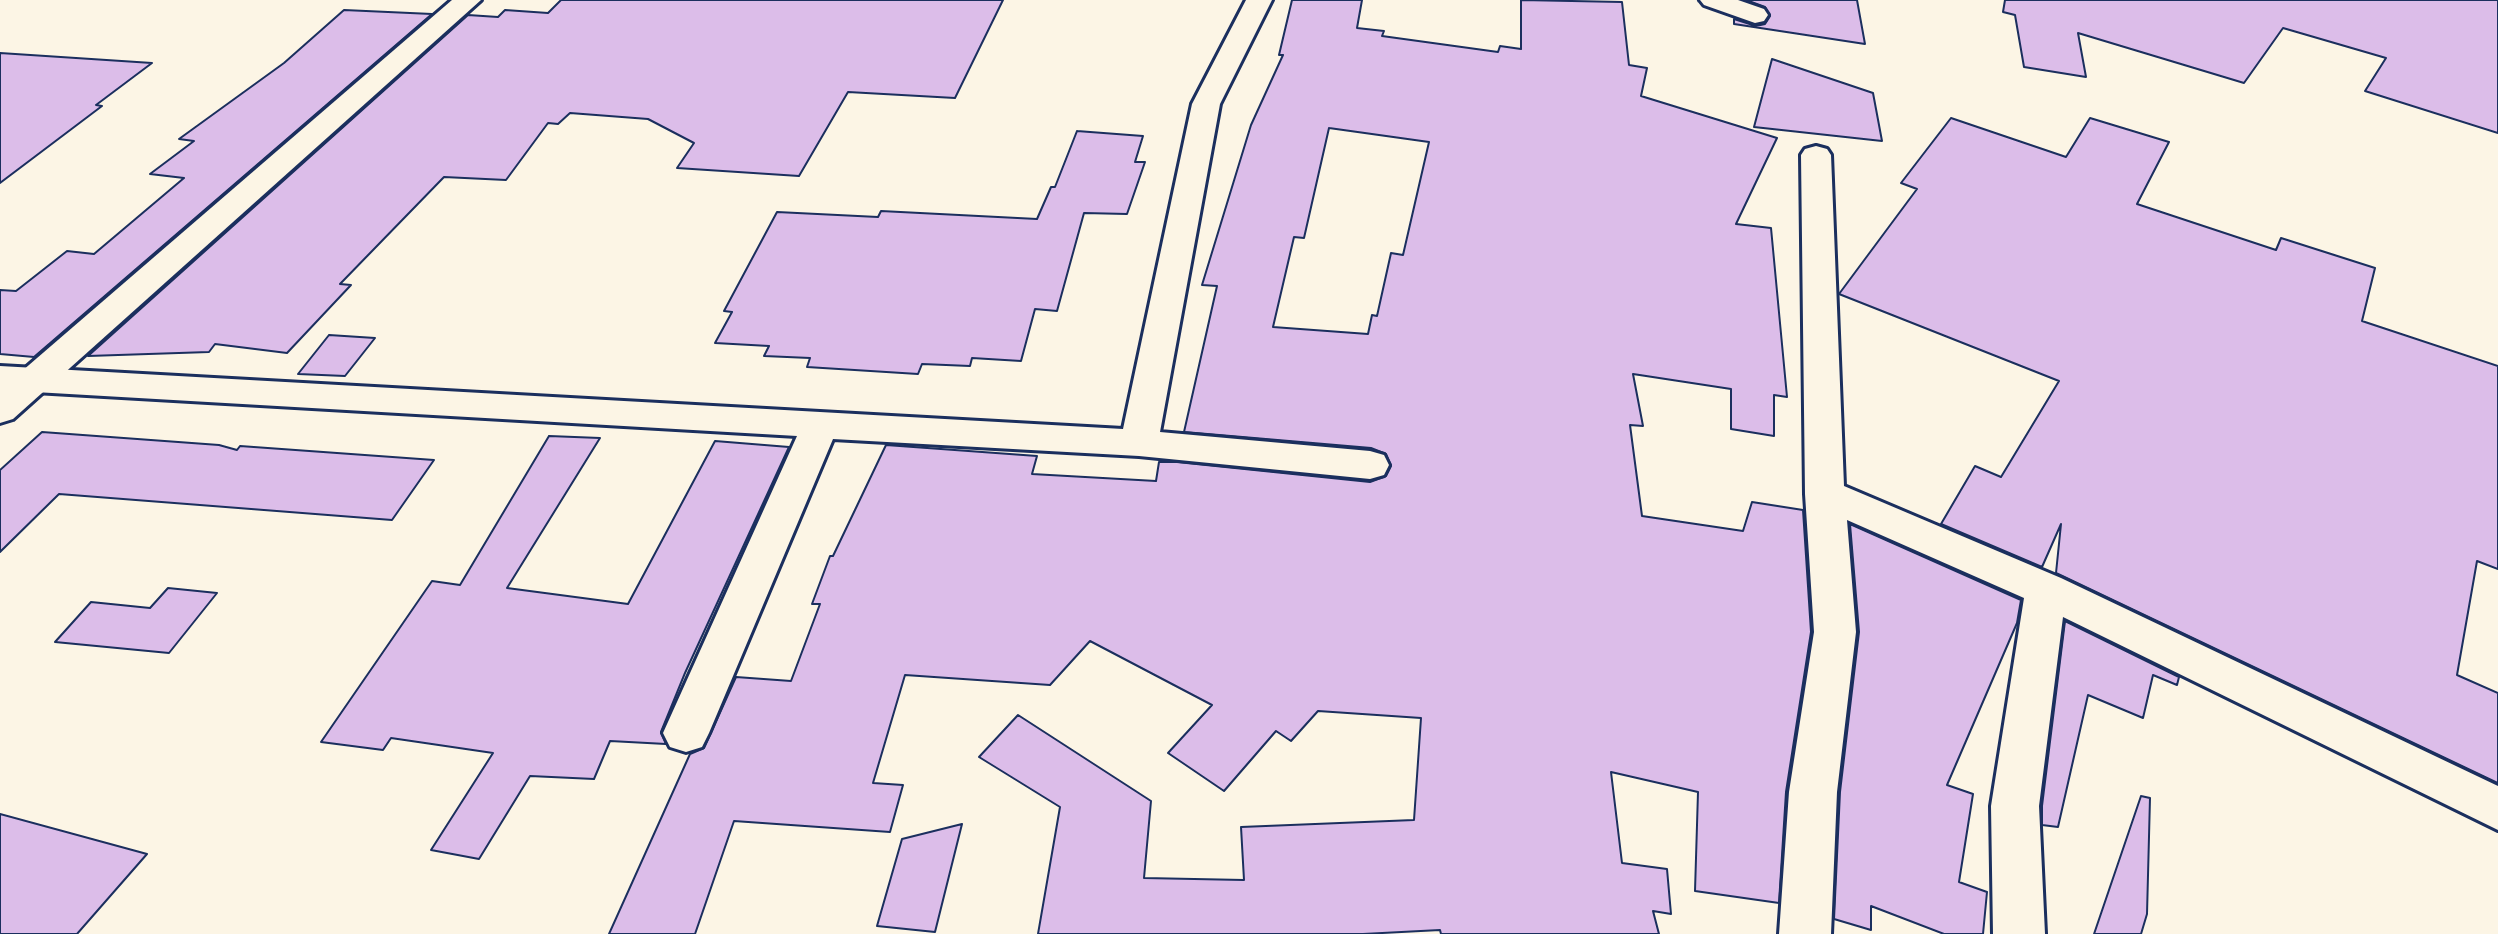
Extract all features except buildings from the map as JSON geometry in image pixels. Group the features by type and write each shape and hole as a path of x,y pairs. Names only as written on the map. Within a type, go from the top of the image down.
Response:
{"street":[{"path":"0,410 16,379 468,0"},
{"path":"1139,443 1206,104 1259,0"},
{"path":"1713,0 1755,15"},
{"path":"1805,934 1813,792 1835,632 1825,494 1816,155"},
{"path":"16,379 1139,443 1370,465"},
{"path":"685,733 820,426"},
{"path":"1825,494 2046,590 2498,810"},
{"path":"2020,934 2014,806 2046,590"}]}
